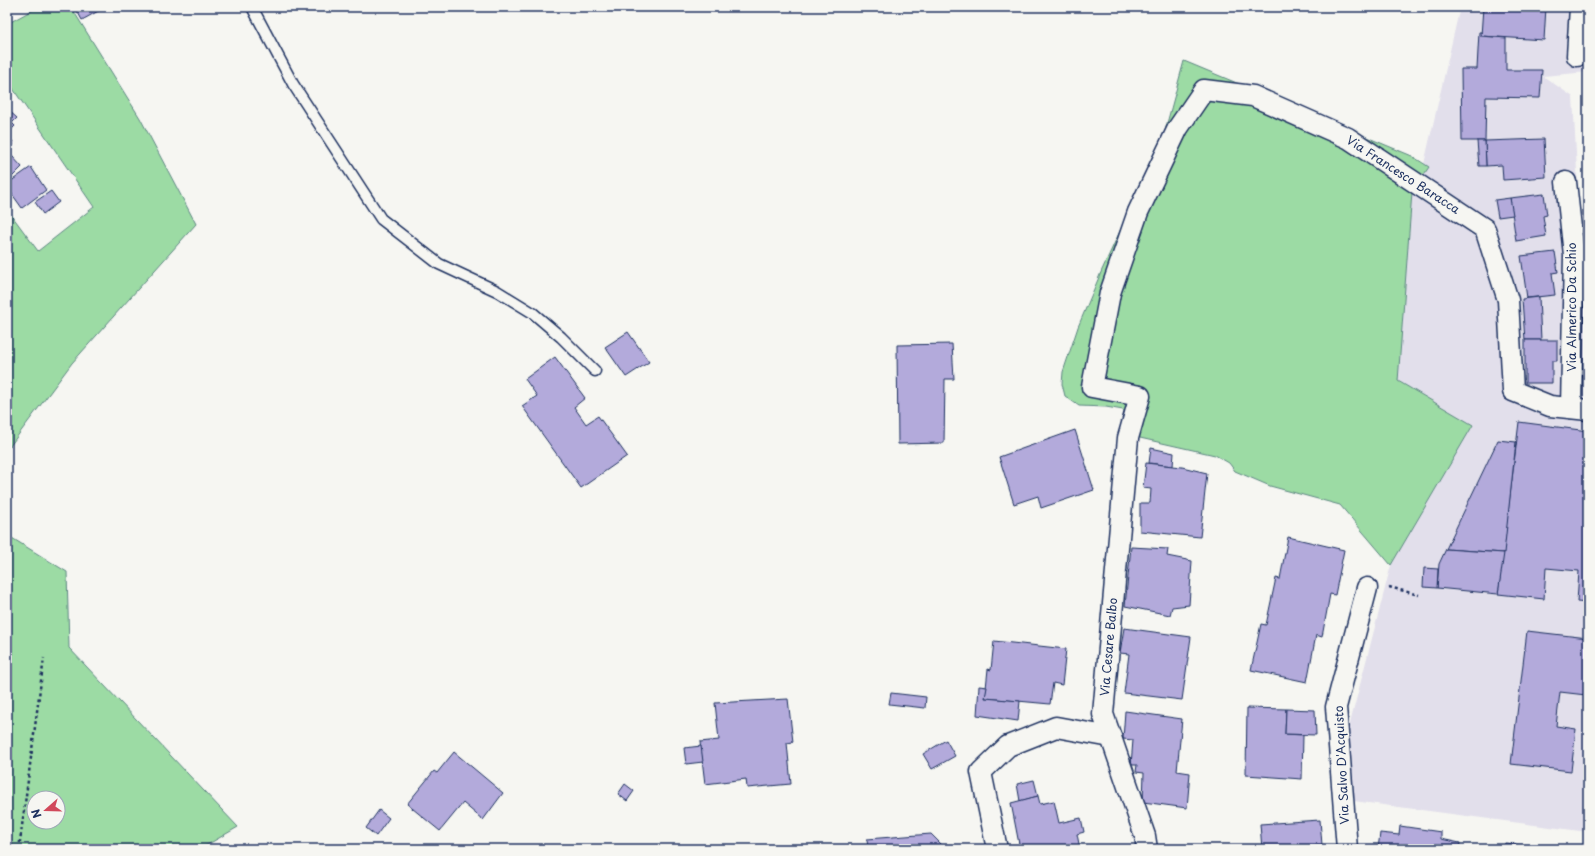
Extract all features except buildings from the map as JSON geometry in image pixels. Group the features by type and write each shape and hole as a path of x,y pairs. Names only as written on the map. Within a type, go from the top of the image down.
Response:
{"street":[{"path":"1577,56 1580,7"},
{"name":"Via Francesco Baracca","path":"1128,438 1140,396 1092,387 1110,294 1138,212 1178,128 1204,90 1253,96 1348,138 1485,229 1508,300 1513,391 1550,406 1580,409"},
{"name":"Via Almerico Da Schio","path":"1566,182 1581,256 1580,409"},
{"name":"Via Cesare Balbo","path":"1128,438 1103,714 1145,836 1147,849"},
{"name":"Via Salvo D'Acquisto","path":"1347,849 1336,707 1366,588"},
{"path":"997,849 981,772 1008,746 1056,728 1111,737"}],"lane":[{"path":"252,7 292,84 381,219 439,264 497,291 533,313 561,337 595,371"}],"path":[{"path":"1389,588 1419,595"},
{"path":"19,849 44,658"}],"shaded area":[{"path":"1460,7 1588,7 1588,72 1543,76 1573,97 1581,247 1588,249 1588,832 1346,800 1340,762 1391,565 1473,425 1398,381 1412,192 1429,167 1424,164"}],"green space":[{"path":"38,7 71,7 140,118 196,224 72,363 7,450 7,209 38,251 94,207 7,80 7,24"},
{"path":"1184,61 1412,156 1429,167 1412,192 1398,381 1473,425 1391,565 1340,505 1270,486 1235,471 1229,463 1215,455 1140,438 1123,410 1106,407 1079,406 1065,396 1062,384 1063,372 1078,327 1102,270 1163,138"},
{"path":"7,535 67,572 69,648 238,827 200,849 7,849"}]}
